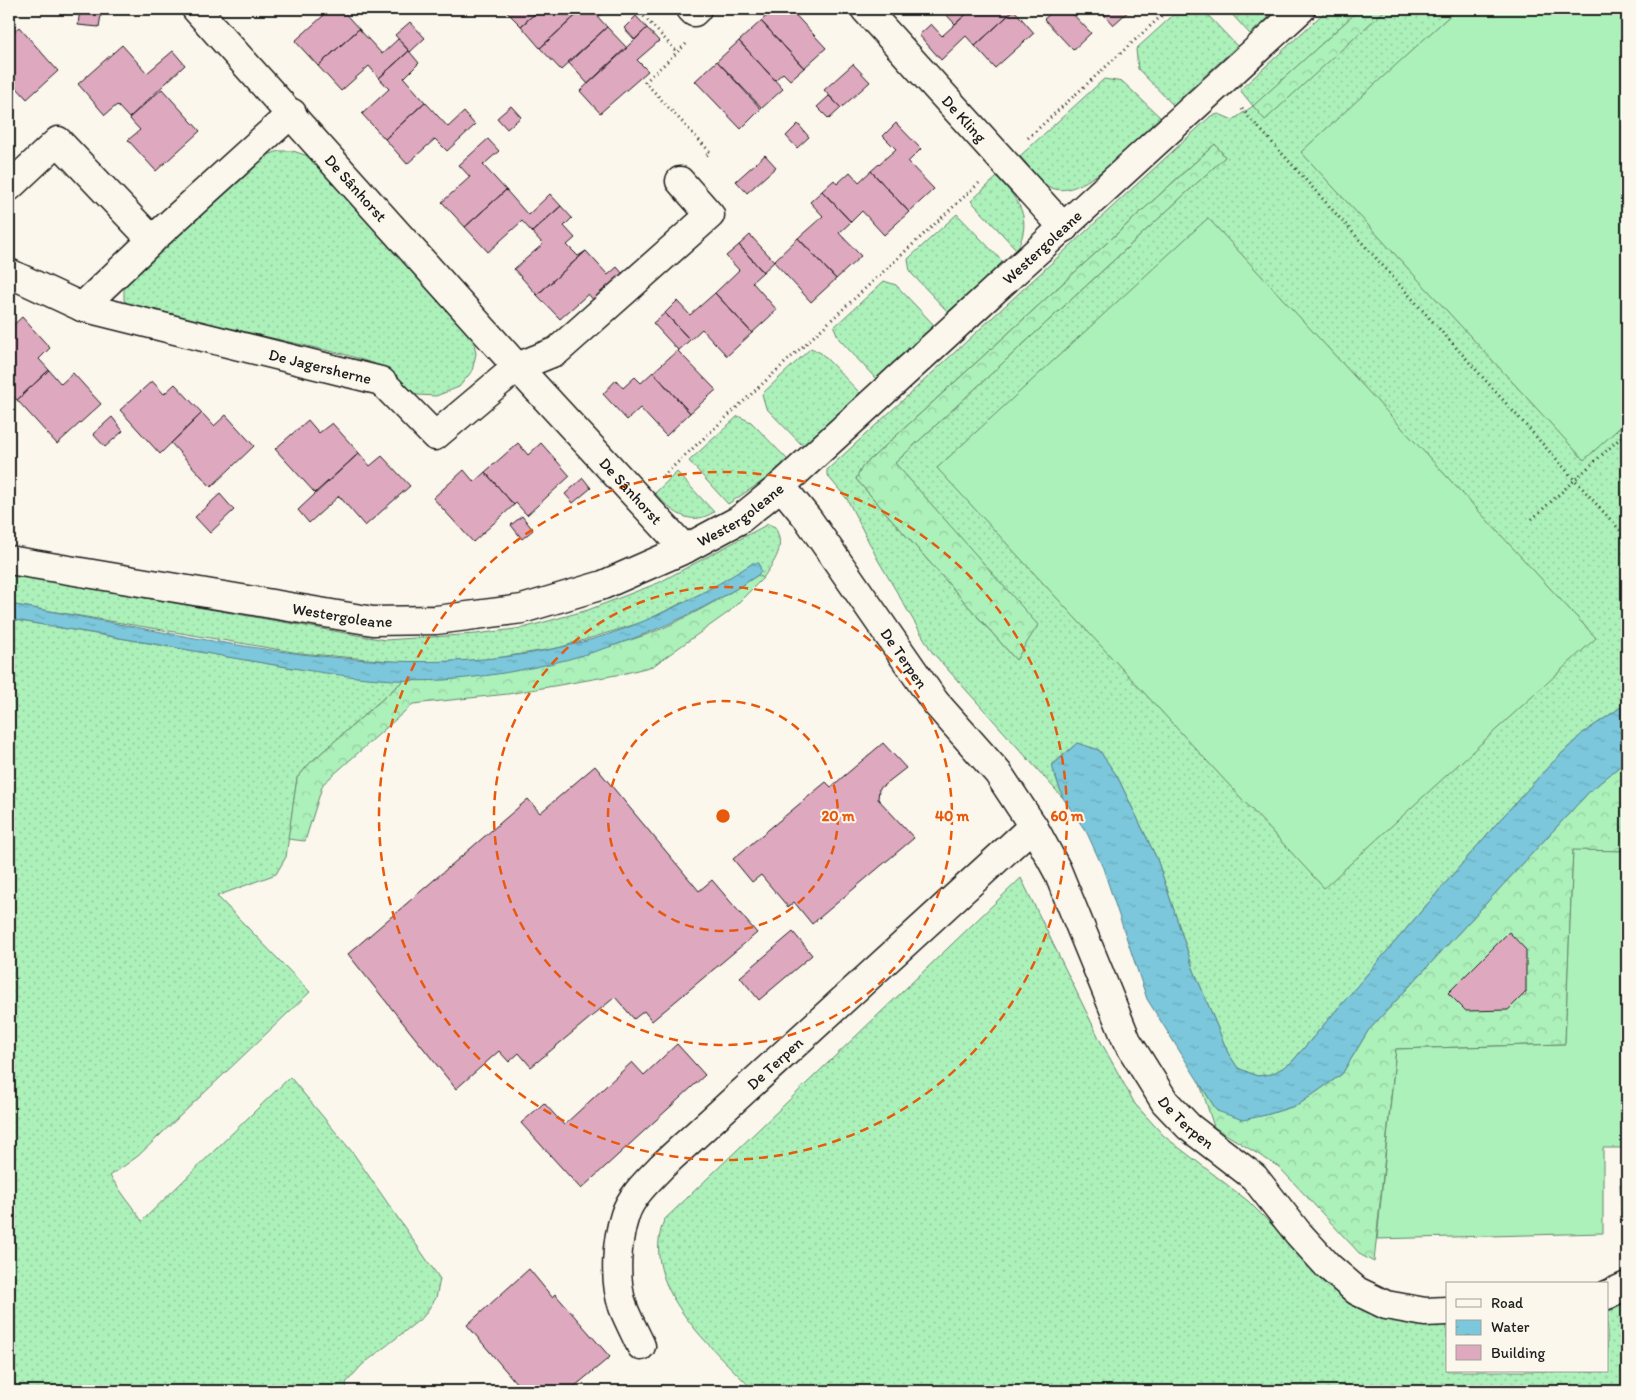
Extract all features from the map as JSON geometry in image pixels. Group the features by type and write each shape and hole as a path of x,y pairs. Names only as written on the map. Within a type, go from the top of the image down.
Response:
{"street":[{"name":"De Sânhorst","path":"196,9 292,113 517,367 685,549"},
{"name":"De Kling","path":"865,9 1064,228"},
{"name":"Westergoleane","path":"9,560 373,621 436,620 522,609 603,585 685,549 739,520 781,486 1302,9"},
{"path":"82,307 152,240 292,113"},
{"path":"9,187 58,141 152,240"},
{"path":"517,367 557,351 710,215 680,181"},
{"name":"De Jagersherne","path":"9,273 82,307 381,381 435,436 517,367"},
{"name":"De Terpen","path":"781,486 808,518 935,702 998,773 1033,826 1057,870 1127,1040 1165,1102 1189,1127 1254,1177 1328,1266 1357,1291 1386,1305 1425,1312 1446,1311"},
{"name":"De Terpen","path":"641,1346 622,1306 618,1278 618,1249 625,1215 639,1190 662,1166 1033,826"},
{"path":"1608,1295 1627,1286"}],"path":[{"path":"637,9 677,52"},
{"path":"639,499 1169,9"},
{"path":"680,181 710,152 645,82 694,37 694,10"},
{"path":"1220,84 1627,538"},
{"path":"1532,519 1627,432"}],"green space":[{"path":"1180,9 1204,11 1237,46 1173,105 1138,69 1136,49"},
{"path":"1227,9 1278,9 1250,34"},
{"path":"1328,9 1360,9 1254,106 1265,119 1386,9 1627,9 1627,703 1583,733 1550,765 1497,823 1291,1063 1272,1074 1257,1076 1238,1068 1228,1053 1193,968 1157,859 1117,776 1099,750 1077,743 1052,765 1063,798 932,652 878,560 847,499 827,475 827,470 1211,116 1219,114 1233,120 1253,106 1240,90","holes":["1215,144 1225,157 895,463 1016,660 856,479 862,467"]},
{"path":"1360,9 1386,9 1265,120 1253,106"},
{"path":"1457,9 1627,9 1627,421 1584,460 1301,152"},
{"path":"1104,79 1123,82 1160,117 1124,152 1094,177 1065,190 1048,186 1039,179 1020,156"},
{"path":"1215,144 1225,157 895,463 1038,625 1016,660 856,479 862,467"},
{"path":"279,151 293,151 308,156 473,337 476,354 472,371 459,387 436,396 417,395 381,366 347,355 130,306 124,300 124,284 129,277 265,156"},
{"path":"997,177 1012,194 1024,219 1022,238 1017,250 971,201"},
{"path":"957,214 1003,262 948,312 910,272 908,259"},
{"path":"1208,218 1596,638 1324,888 937,468"},
{"path":"884,281 896,285 934,325 876,379 839,339 834,327"},
{"path":"811,348 821,353 860,393 803,446 766,408 762,394"},
{"path":"738,416 751,422 788,460 766,479 728,504 689,461"},
{"path":"677,472 714,512 705,517 689,518 674,511 661,500 655,493"},
{"path":"768,524 775,527 778,534 779,548 778,554 763,578 758,575 761,571 714,587 643,622 558,648 490,659 402,662 299,653 9,604 9,574 385,640 476,634 523,628 588,610 658,583"},
{"path":"758,575 763,578 729,612 653,666 622,674 508,694 413,704 323,784 305,841 288,839 297,778 310,763 404,680 441,679 494,672 619,643 674,623 711,604"},
{"path":"9,619 293,668 404,680 310,763 297,778 286,857 276,874 217,896 310,992 138,1156 110,1176 142,1221 290,1077 353,1153 440,1279 436,1298 423,1317 362,1365 346,1383 347,1391 9,1391"},
{"path":"1627,760 1627,851 1573,851 1565,1044 1396,1049 1374,1262 1361,1255 1279,1167 1214,1127 1200,1084 1217,1111 1266,1115 1298,1105 1342,1074 1368,1031 1588,793","holes":["1517,950 1526,996 1464,999"]},
{"path":"1573,850 1627,851 1627,1148 1603,1148 1603,1233 1377,1239 1396,1049 1565,1044"},
{"path":"1021,878 1101,1042 1135,1104 1164,1136 1248,1201 1306,1263 1340,1291 1446,1318 1446,1372 1608,1372 1608,1312 1627,1303 1627,1391 754,1391 700,1335 670,1292 661,1269 659,1245 664,1220"},
{"path":"1620,1184 1627,1184 1627,1263 1624,1265"}],"water":[{"path":"753,563 759,563 761,571 758,575 723,597 647,633 568,659 527,669 486,676 444,680 393,680 315,672 9,619 9,604 166,633 328,657 409,662 489,659 568,646 644,621 700,594"},
{"path":"1627,703 1627,760 1588,793 1368,1031 1342,1074 1298,1105 1243,1120 1217,1111 1147,999 1103,868 1087,833 1063,798 1052,766 1077,743 1099,750 1117,776 1157,859 1193,968 1228,1053 1238,1068 1257,1076 1272,1074 1291,1063 1497,823 1550,765 1583,733"}],"building":[{"path":"80,9 102,9 99,27 78,25"},
{"path":"317,9 341,9 359,29 318,66 295,41 323,16"},
{"path":"504,9 540,9 521,26"},
{"path":"540,9 583,9 540,48 521,26"},
{"path":"583,9 607,9 598,17 607,27 561,70 540,48"},
{"path":"774,9 790,9 826,48 804,68 761,21"},
{"path":"941,9 972,9 955,24"},
{"path":"972,9 1014,10 975,46 966,36 941,60 919,35 931,24 942,36"},
{"path":"1045,9 1068,9 1091,33 1073,50 1044,19 1050,14"},
{"path":"1099,9 1131,9 1113,25"},
{"path":"1014,10 1034,33 995,68 975,46"},
{"path":"636,16 647,28 635,40 624,28"},
{"path":"761,21 804,68 790,80 783,73 775,80 739,41"},
{"path":"410,22 425,38 410,52 395,35"},
{"path":"19,27 58,71 27,99 17,88 9,95 9,36"},
{"path":"607,27 627,48 588,84 568,62"},
{"path":"647,28 659,41 637,60 648,71 600,113 580,91"},
{"path":"359,29 382,54 398,39 409,51 379,78 369,66 341,91 318,66"},
{"path":"739,41 783,89 762,108 717,61"},
{"path":"122,45 147,73 173,51 185,65 129,118 117,105 105,115 78,84"},
{"path":"409,51 419,63 404,78 425,102 385,139 362,114 389,89 379,78"},
{"path":"717,61 761,109 741,129 695,81"},
{"path":"853,64 870,82 841,108 824,90"},
{"path":"162,89 200,131 156,171 128,140 140,130 129,118"},
{"path":"829,96 841,108 829,119 817,107"},
{"path":"425,102 448,127 464,112 475,125 447,151 435,139 407,164 385,139"},
{"path":"511,106 521,117 507,129 497,118"},
{"path":"896,123 921,149 908,162 934,189 909,212 871,171 896,149 883,136"},
{"path":"798,124 809,137 797,148 786,136"},
{"path":"488,139 499,151 483,165 506,190 465,227 442,202 470,177 459,165"},
{"path":"765,155 776,167 747,193 736,181"},
{"path":"871,171 909,212 884,235 862,211 851,222 822,191 834,180 837,184 850,172 859,182"},
{"path":"506,190 528,215 550,194 561,206 532,232 522,221 488,252 465,227"},
{"path":"822,191 851,222 839,233 861,256 836,279 798,238 823,216 810,202"},
{"path":"561,206 572,218 564,226 575,238 567,245 578,256 586,251 537,295 514,269 543,244 532,232"},
{"path":"750,235 774,261 798,238 836,279 811,302 774,262 763,272 739,245"},
{"path":"739,245 763,272 752,282 777,310 752,333 715,293 739,270 726,256"},
{"path":"586,251 608,275 617,267 628,280 599,306 588,294 560,319 537,295"},
{"path":"715,293 752,333 727,356 702,329 690,340 665,313 677,301 690,315"},
{"path":"665,313 690,340 678,351 716,390 690,413 653,372 678,350 653,323"},
{"path":"22,317 50,348 39,359 49,370 17,400 9,391 9,329"},
{"path":"49,370 61,384 73,373 101,404 57,444 17,400"},
{"path":"653,372 690,413 666,436 640,408 627,420 603,394 616,380 623,388 635,377 641,383"},
{"path":"152,381 164,394 175,384 202,413 160,454 120,410"},
{"path":"202,413 214,426 226,415 254,446 211,487 171,443"},
{"path":"112,417 123,431 105,447 93,434"},
{"path":"308,420 319,433 332,423 359,453 315,493 275,449"},
{"path":"518,443 528,455 541,443 570,476 527,515 516,503 514,505 485,472"},
{"path":"359,453 370,466 382,456 410,486 365,526 339,496 309,523 298,510"},
{"path":"464,470 474,482 485,472 514,505 473,542 433,498"},
{"path":"583,478 591,488 573,503 565,494"},
{"path":"220,494 234,510 210,533 195,517"},
{"path":"522,516 533,530 522,539 511,525"},
{"path":"883,743 906,768 879,789 878,799 914,838 812,924 794,902 788,907 761,875 752,882 733,859 826,782 831,787"},
{"path":"595,766 699,891 712,880 757,933 652,1021 644,1011 634,1019 615,997 531,1067 519,1053 509,1062 499,1051 456,1089 348,954 528,799 540,813"},
{"path":"793,932 812,955 759,1000 740,977"},
{"path":"1509,932 1526,950 1526,992 1508,1010 1466,1011 1448,993"},
{"path":"677,1044 705,1075 581,1189 521,1123 544,1103 564,1125 632,1062 644,1075"},
{"path":"529,1269 552,1297 555,1294 610,1357 569,1391 523,1391 467,1325"},
{"path":"724,1385 730,1391 718,1391"}]}
